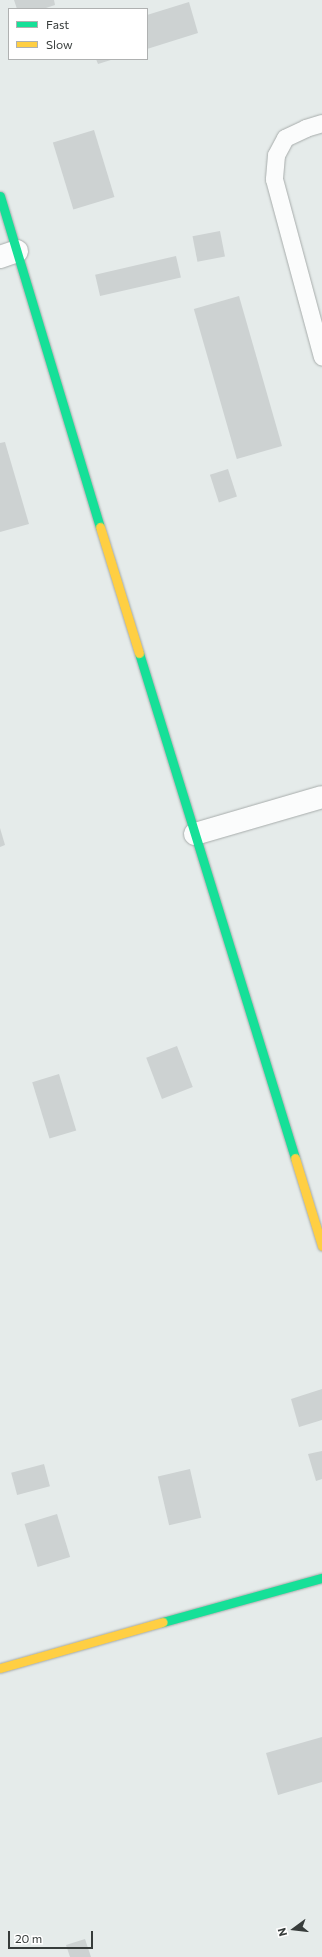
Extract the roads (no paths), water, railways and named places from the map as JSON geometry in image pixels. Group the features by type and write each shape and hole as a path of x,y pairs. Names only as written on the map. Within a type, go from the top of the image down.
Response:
{"street":[{"path":"0,196 8,254 195,834 320,1233"},
{"path":"195,834 322,797"},
{"path":"0,1668 322,1578"}],"lane":[{"path":"322,123 306,128 286,138 276,155 274,179 322,357"}]}
